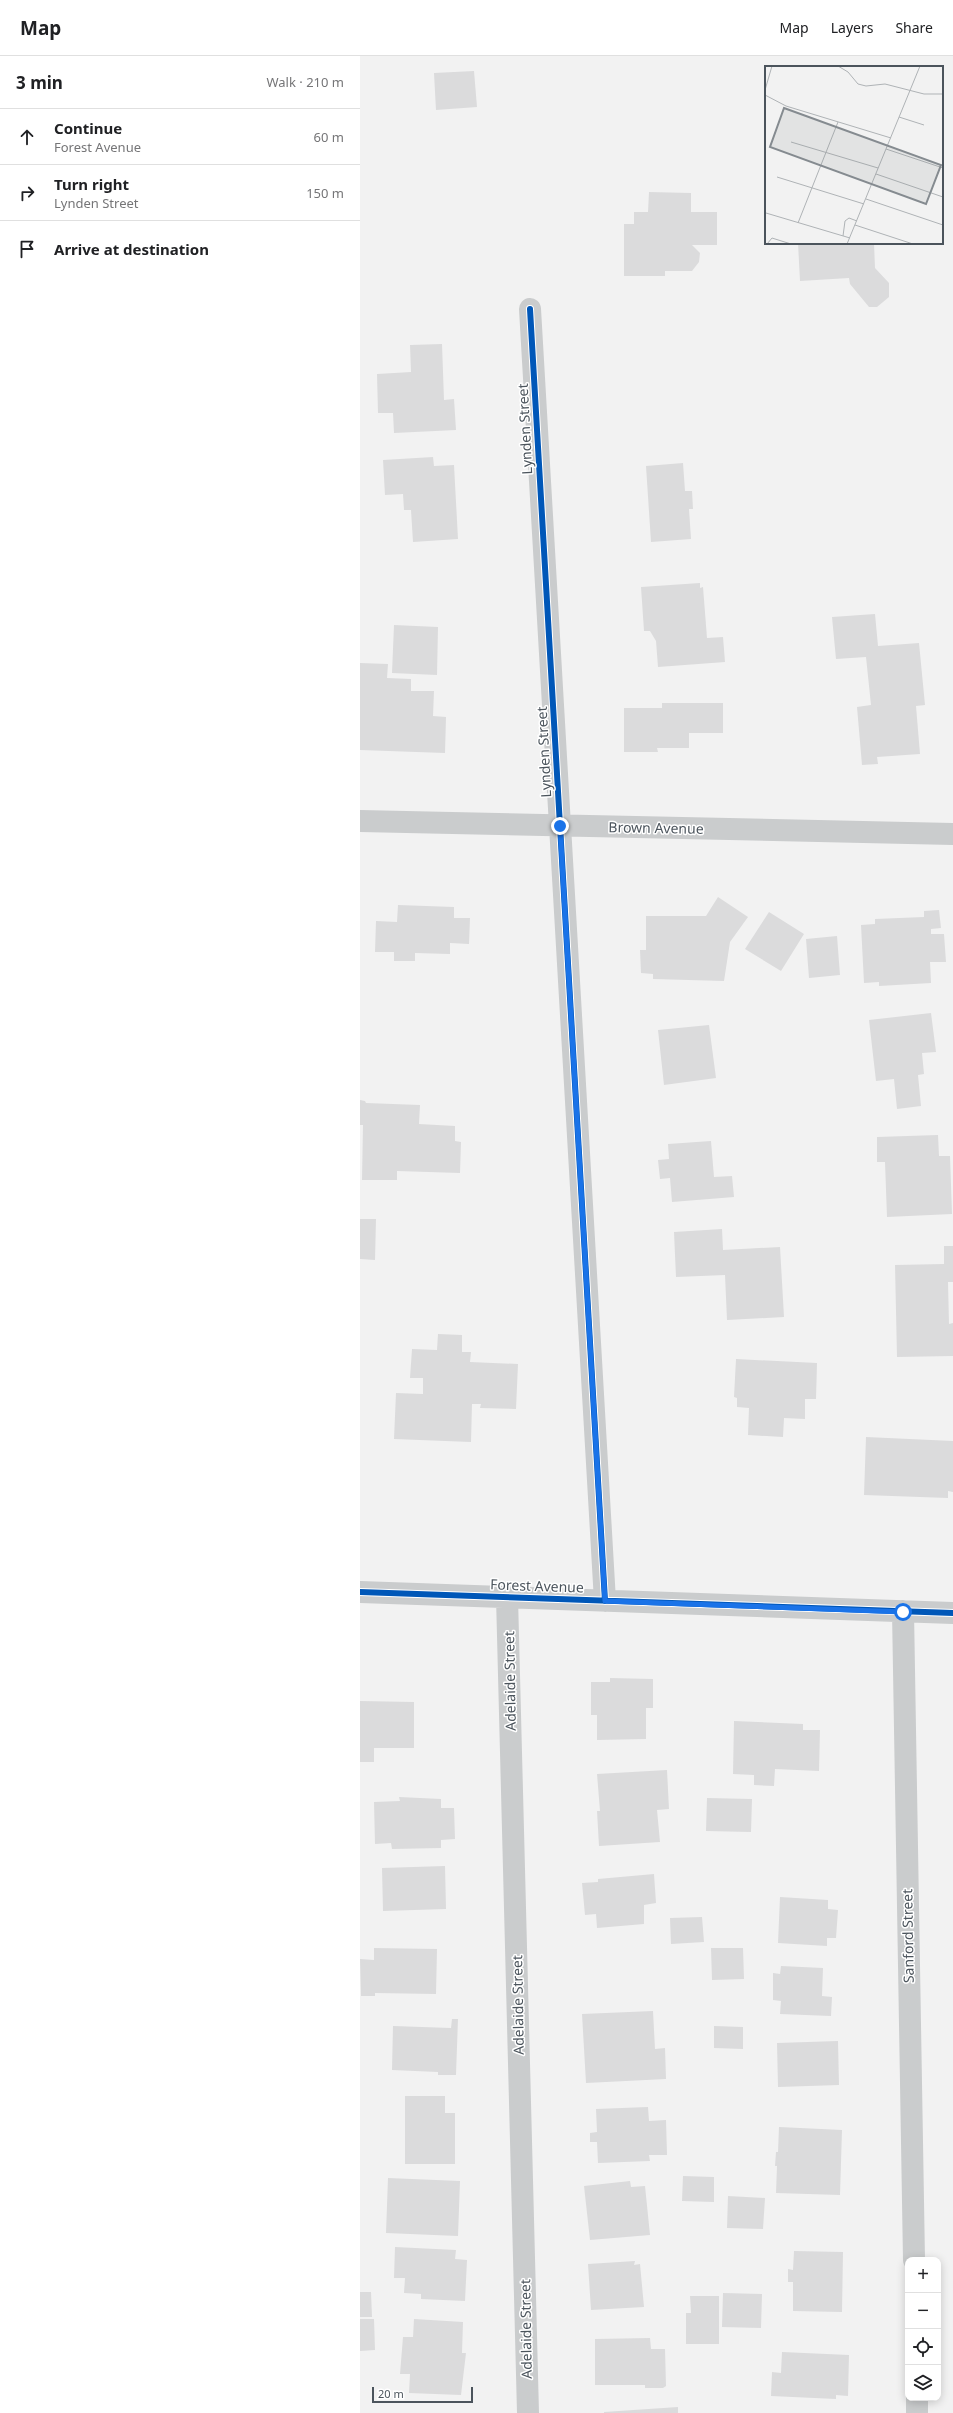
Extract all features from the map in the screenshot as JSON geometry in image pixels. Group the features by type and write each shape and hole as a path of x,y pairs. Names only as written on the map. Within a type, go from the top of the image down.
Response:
{"street":[{"name":"Lynden Street","path":"530,309 605,1601"},
{"name":"Brown Avenue","path":"360,821 953,834"},
{"name":"Forest Avenue","path":"360,1592 953,1613"},
{"name":"Adelaide Street","path":"508,1597 528,2413"},
{"name":"Sanford Street","path":"903,1612 914,2257"},
{"path":"917,2401 917,2413"}],"building":[{"path":"474,71 477,107 436,110 434,73"},
{"path":"649,192 691,193 691,212 717,212 717,245 692,245 700,253 699,262 692,271 665,271 665,276 624,276 624,224 634,224 634,212 648,212"},
{"path":"798,244 874,244 875,268 889,283 889,297 877,307 869,307 850,284 849,278 800,281"},
{"path":"442,344 444,400 454,399 456,430 394,433 393,413 378,413 377,374 411,372 410,345"},
{"path":"433,457 434,466 454,465 458,539 413,542 411,510 404,510 403,494 385,495 383,460"},
{"path":"683,463 685,491 692,491 693,509 689,509 691,539 651,542 646,466"},
{"path":"700,583 700,588 703,587 707,638 723,637 725,662 658,667 656,641 650,631 644,631 641,587"},
{"path":"875,614 878,646 919,643 925,705 916,706 920,754 877,757 878,764 862,765 857,707 871,705 866,657 836,659 832,617"},
{"path":"394,625 438,627 437,675 392,673"},
{"path":"360,663 388,664 387,678 411,679 411,691 434,691 433,716 446,717 445,753 360,750"},
{"path":"662,703 723,703 723,733 689,733 689,748 657,748 658,752 624,752 624,708 662,708"},
{"path":"718,897 748,917 730,942 724,981 653,979 653,974 641,973 640,950 646,950 646,916 706,916"},
{"path":"398,905 454,907 454,918 470,918 469,944 450,943 450,954 415,953 415,961 394,961 394,952 375,952 376,921 397,922"},
{"path":"939,910 941,928 931,929 931,934 944,934 946,962 930,962 931,983 879,986 879,982 864,983 861,925 875,924 875,919 924,917 924,911"},
{"path":"769,912 804,934 781,971 745,949"},
{"path":"837,936 840,975 809,978 806,939"},
{"path":"931,1013 936,1052 922,1053 924,1074 918,1075 921,1106 897,1109 894,1079 876,1081 869,1020"},
{"path":"709,1025 716,1078 664,1085 658,1030"},
{"path":"360,1100 365,1101 366,1103 420,1105 419,1124 455,1126 455,1141 461,1142 460,1173 397,1171 397,1180 362,1180 363,1125 360,1125"},
{"path":"938,1135 939,1156 950,1156 952,1214 887,1217 885,1162 877,1162 877,1137"},
{"path":"711,1141 714,1177 732,1176 734,1197 672,1202 670,1178 660,1179 658,1160 669,1159 668,1144"},
{"path":"360,1219 376,1219 375,1260 360,1259"},
{"path":"722,1229 723,1250 780,1247 784,1317 727,1320 725,1275 676,1277 674,1232"},
{"path":"944,1246 953,1246 953,1282 948,1282 949,1324 953,1323 953,1356 897,1357 895,1265 944,1264"},
{"path":"438,1334 462,1335 462,1352 471,1352 470,1362 518,1364 516,1409 480,1408 481,1404 472,1404 471,1442 394,1439 396,1393 423,1394 423,1378 410,1378 412,1349 437,1350"},
{"path":"736,1359 817,1363 816,1399 805,1399 805,1419 784,1418 783,1437 748,1435 749,1408 737,1407 737,1398 734,1397"},
{"path":"866,1437 953,1441 953,1492 948,1491 948,1498 864,1495"},
{"path":"610,1678 653,1679 653,1708 646,1708 646,1739 597,1740 597,1715 591,1715 591,1682 610,1682"},
{"path":"360,1701 414,1702 414,1748 374,1748 374,1762 360,1762"},
{"path":"734,1721 803,1724 803,1730 820,1730 819,1771 775,1769 774,1786 754,1785 754,1775 733,1774"},
{"path":"667,1770 669,1809 657,1810 660,1842 599,1846 597,1811 600,1811 597,1774"},
{"path":"399,1797 441,1799 441,1808 454,1808 455,1839 441,1840 441,1848 392,1849 391,1843 375,1844 374,1802 400,1801"},
{"path":"707,1798 752,1799 751,1832 706,1831"},
{"path":"445,1866 446,1909 383,1911 382,1868"},
{"path":"654,1874 656,1903 644,1905 644,1924 597,1928 596,1914 585,1915 582,1883 598,1882 598,1879"},
{"path":"780,1897 828,1900 828,1909 838,1910 836,1938 827,1938 827,1946 778,1943"},
{"path":"702,1917 704,1942 671,1944 670,1918"},
{"path":"374,1948 437,1949 436,1994 375,1993 375,1996 361,1996 360,1959 374,1960"},
{"path":"711,1948 743,1948 744,1979 712,1980"},
{"path":"781,1966 823,1968 822,1996 832,1997 831,2016 780,2014 781,2001 773,2000 773,1973 780,1974"},
{"path":"653,2011 655,2049 665,2048 666,2079 586,2083 582,2014"},
{"path":"452,2019 458,2019 456,2075 438,2075 438,2072 392,2070 393,2026 451,2028"},
{"path":"714,2026 743,2027 743,2049 714,2048"},
{"path":"838,2041 839,2085 778,2087 777,2043"},
{"path":"405,2096 445,2096 445,2113 455,2113 455,2164 405,2164"},
{"path":"648,2107 649,2121 666,2120 667,2155 649,2155 650,2161 598,2163 597,2142 590,2142 590,2133 597,2132 596,2109"},
{"path":"779,2127 842,2130 840,2195 776,2193 777,2166 775,2166 776,2152 778,2152"},
{"path":"683,2176 714,2177 714,2202 682,2201"},
{"path":"388,2178 460,2181 458,2236 386,2233"},
{"path":"630,2181 631,2187 645,2186 650,2235 590,2240 584,2186"},
{"path":"728,2196 765,2198 763,2229 727,2228"},
{"path":"395,2247 456,2250 455,2259 467,2260 465,2301 421,2299 421,2294 404,2293 405,2278 394,2278"},
{"path":"794,2251 843,2252 842,2312 793,2311 793,2282 788,2282 788,2269 793,2270"},
{"path":"635,2261 634,2265 640,2264 644,2307 591,2310 588,2264"},
{"path":"360,2292 371,2292 372,2317 360,2317"},
{"path":"723,2293 762,2294 761,2328 722,2327"},
{"path":"690,2296 719,2296 719,2344 686,2344 686,2313 691,2313"},
{"path":"360,2319 374,2319 375,2350 360,2351"},
{"path":"414,2319 463,2322 462,2353 466,2353 461,2395 409,2393 410,2374 400,2374 403,2337 413,2337"},
{"path":"650,2338 651,2349 665,2349 666,2386 663,2388 645,2388 645,2385 595,2385 595,2339"},
{"path":"782,2352 849,2355 848,2396 836,2395 836,2399 771,2396 772,2372 781,2373"},
{"path":"678,2407 678,2413 604,2413 604,2412"}],"cycle path":[{"path":"530,309 605,1601"},
{"path":"360,1592 953,1613"}],"route":[{"path":"560,826 605,1601 903,1612"}]}
